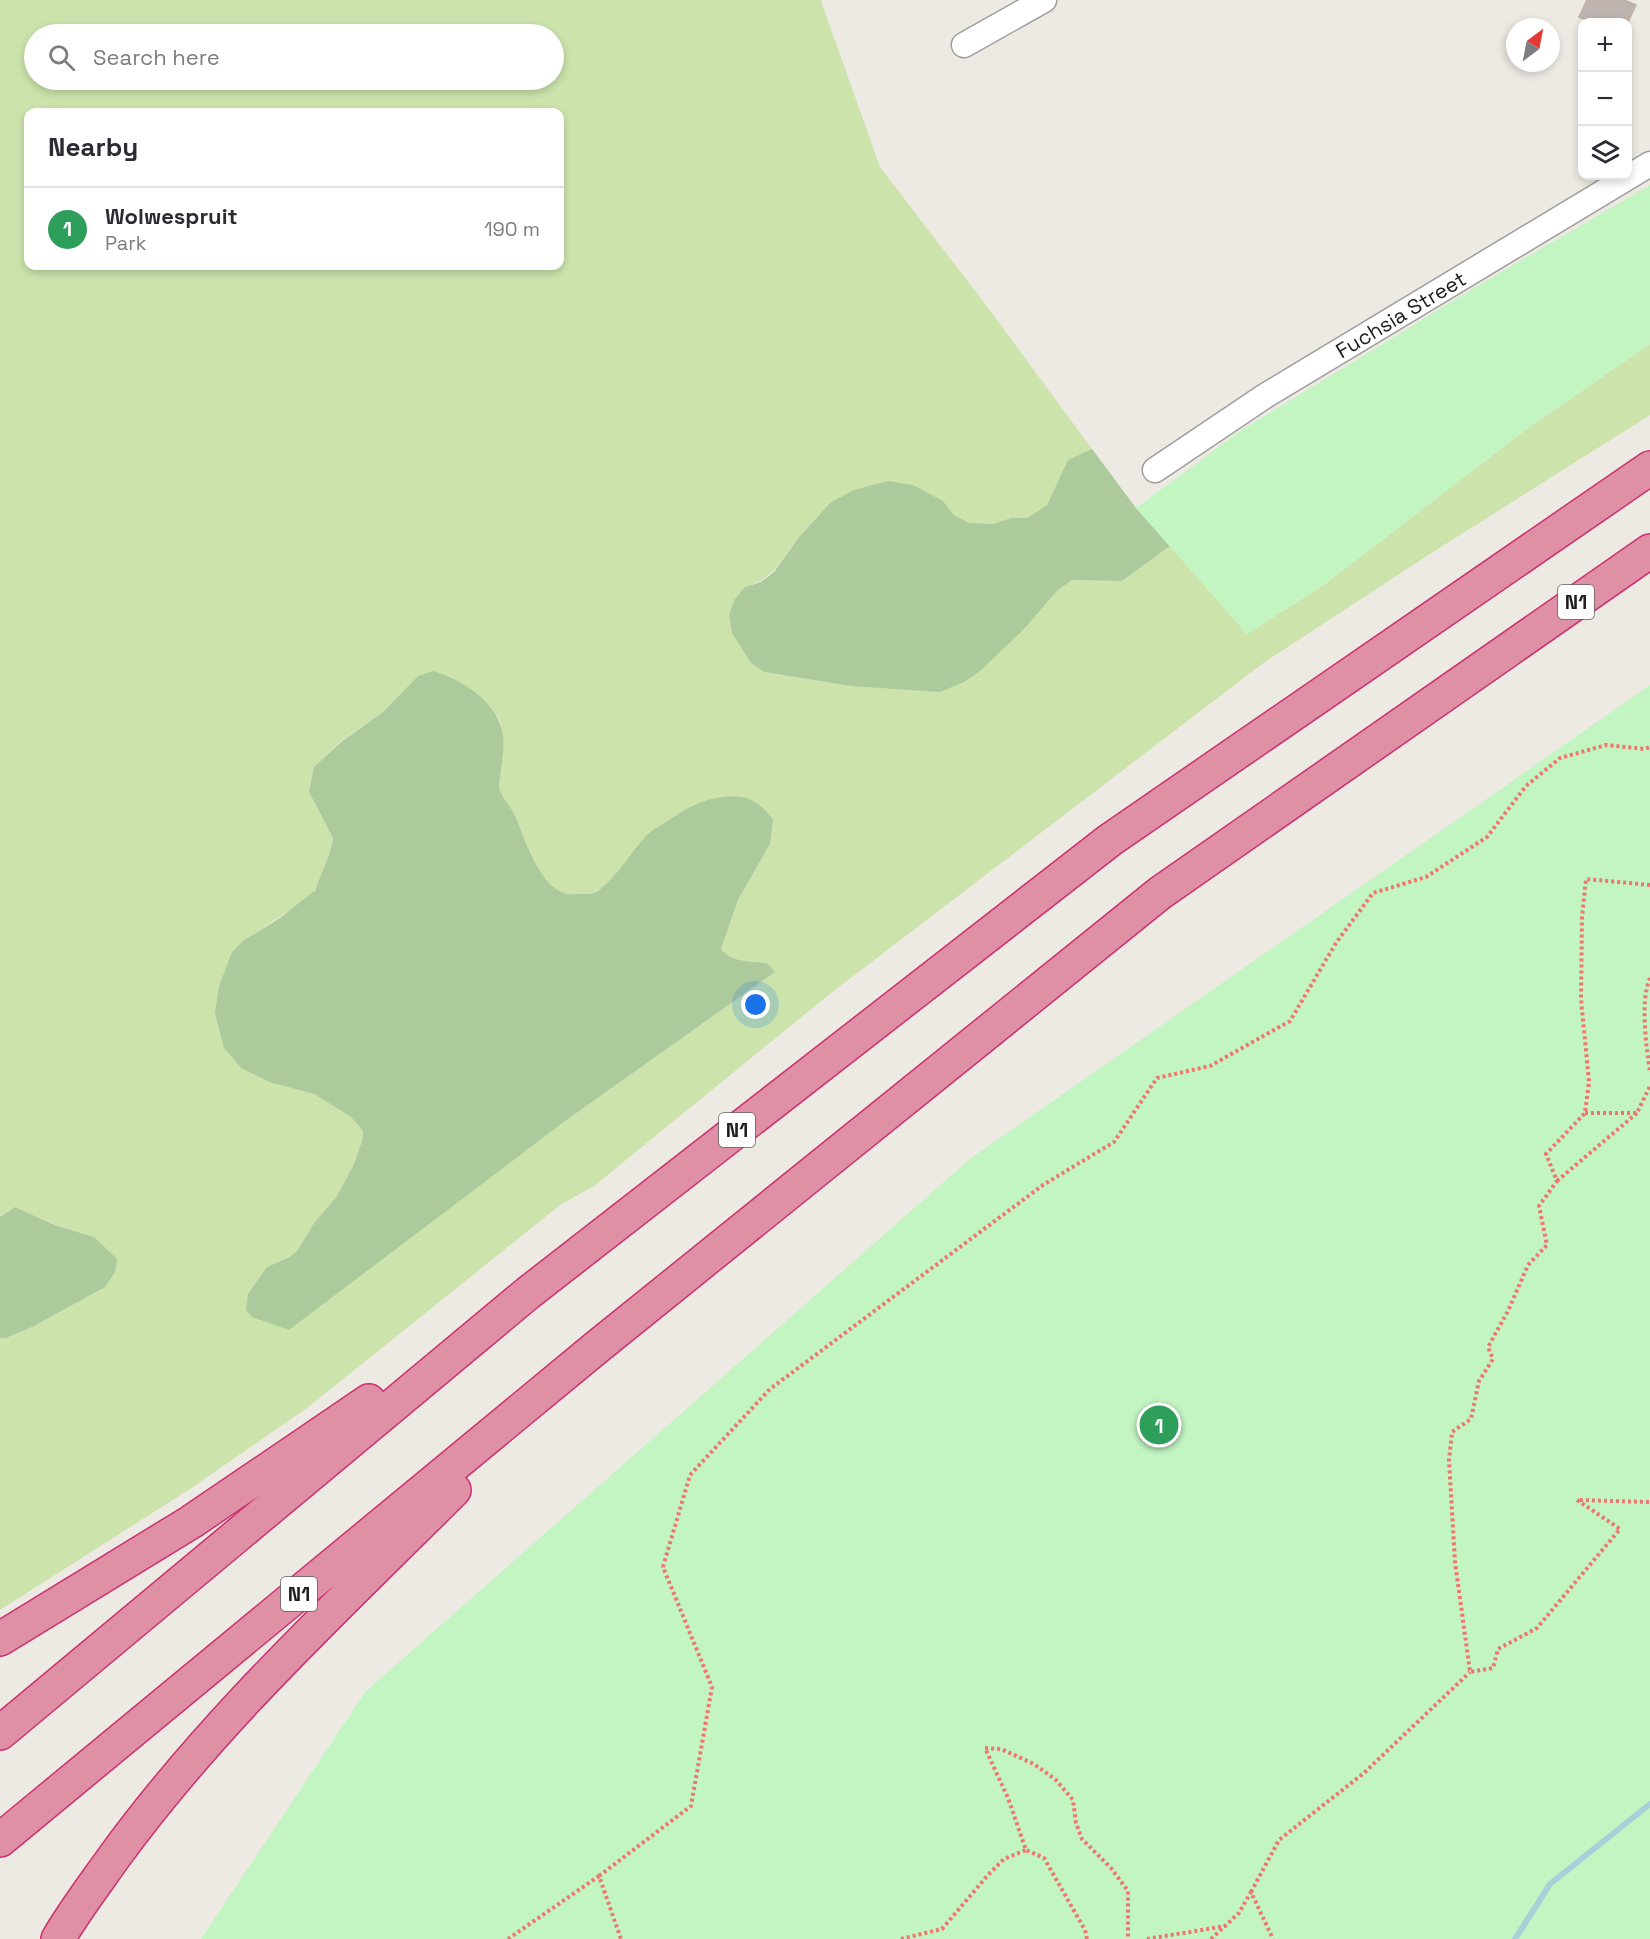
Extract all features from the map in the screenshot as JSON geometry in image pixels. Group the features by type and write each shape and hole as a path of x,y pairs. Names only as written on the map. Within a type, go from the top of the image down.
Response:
{"highway":[{"name":"N1","path":"0,1733 528,1293 1110,840 1650,468"},
{"name":"N1","path":"0,1840 597,1347 1160,893 1650,551"},
{"path":"0,1639 191,1522 528,1293"},
{"path":"58,1939 72,1915 138,1824 202,1746 264,1680 597,1347"}],"street":[{"path":"964,45 1044,0"},
{"name":"Fuchsia Street","path":"1155,470 1265,396 1650,164"}],"path":[{"path":"508,1939 599,1876 691,1806 712,1687 663,1567 690,1475 770,1389 1043,1185 1114,1142 1156,1078 1210,1066 1290,1021 1336,943 1373,893 1426,878 1487,837 1526,786 1560,758 1606,745 1644,749 1650,747"},
{"path":"1557,1181 1546,1154 1585,1113 1589,1082 1581,999 1582,917 1586,879 1650,885"},
{"path":"1650,978 1645,989 1644,1040 1650,1071"},
{"path":"1470,1672 1455,1562 1449,1460 1452,1432 1471,1419 1479,1381 1493,1359 1488,1347 1508,1311 1528,1265 1547,1245 1539,1206 1557,1181 1637,1113 1650,1086"},
{"path":"1585,1113 1637,1113"},
{"path":"1211,1939 1239,1913 1279,1840 1364,1773 1470,1672 1493,1668 1498,1649 1537,1628 1620,1529 1577,1500 1650,1502"},
{"path":"1026,1850 1008,1798 985,1748 1000,1749 1034,1764 1056,1780 1073,1800 1082,1839 1111,1868 1128,1891 1128,1939"},
{"path":"901,1939 942,1929 1004,1859 1026,1850 1044,1858 1085,1930 1087,1939"},
{"path":"599,1876 621,1939"},
{"path":"1251,1892 1273,1939"},
{"path":"1147,1939 1226,1926"}],"green space":[{"path":"0,0 822,0 880,167 1092,449 1068,461 1047,505 1027,518 1011,518 993,524 969,523 954,515 943,501 831,502 799,537 771,573 745,587 751,663 764,672 851,686 1024,629 1058,590 1072,580 1122,581 1170,546 1247,634 1325,584 1528,428 1650,344 1650,415 1266,661 831,993 594,1186 560,1205 307,1408 190,1489 0,1610 0,1338 6,1338 32,1327 94,1237 56,1225 15,1207 0,1217","holes":["418,676 490,706 500,721 503,738 500,791 514,814 540,873 556,890 565,894 594,892 611,880 648,834 770,844 738,900 721,949 725,954 736,959 767,963 775,972 561,1124 252,1317 267,1267 290,1257 297,1251 314,1223 337,1196 353,1166 363,1131 351,1117 314,1094 272,1083 244,940 315,894 333,838 309,792 314,767 341,741 383,712"]},
{"path":"1650,185 1650,344 1528,428 1325,584 1247,634 1136,508 1240,431 1479,285"},
{"path":"1092,449 1136,508 1170,546 1122,581 1072,580 1058,590 1024,629 980,671 964,682 940,692 851,686 764,672 751,663 732,633 729,615 735,599 745,587 761,582 774,572 799,537 831,502 854,490 888,481 913,485 943,501 954,515 969,523 993,524 1011,518 1027,518 1047,505 1068,460"},
{"path":"433,671 467,687 487,703 494,712 503,735 500,791 514,814 540,872 547,881 565,894 588,894 599,890 613,878 649,833 693,806 715,798 731,796 752,800 763,808 773,820 770,844 738,900 721,949 725,954 736,959 767,963 775,972 561,1124 289,1330 252,1317 246,1310 248,1294 267,1267 290,1257 297,1251 314,1223 337,1196 353,1166 363,1131 351,1117 314,1094 272,1083 241,1068 224,1048 215,1013 219,986 232,952 244,940 280,918 315,892 333,838 309,792 314,767 341,742 383,712 418,676"},
{"path":"1650,685 1650,1939 201,1939 365,1692 971,1158"},
{"path":"15,1207 55,1225 94,1237 117,1259 115,1272 105,1287 32,1327 6,1338 0,1338 0,1217"}],"building":[{"path":"1587,0 1624,0 1636,5 1630,18 1579,17"}],"waterway":[{"path":"1515,1939 1550,1884 1650,1804"}],"place":[{"name":"Wolwespruit","path":"1159,1425"}]}
